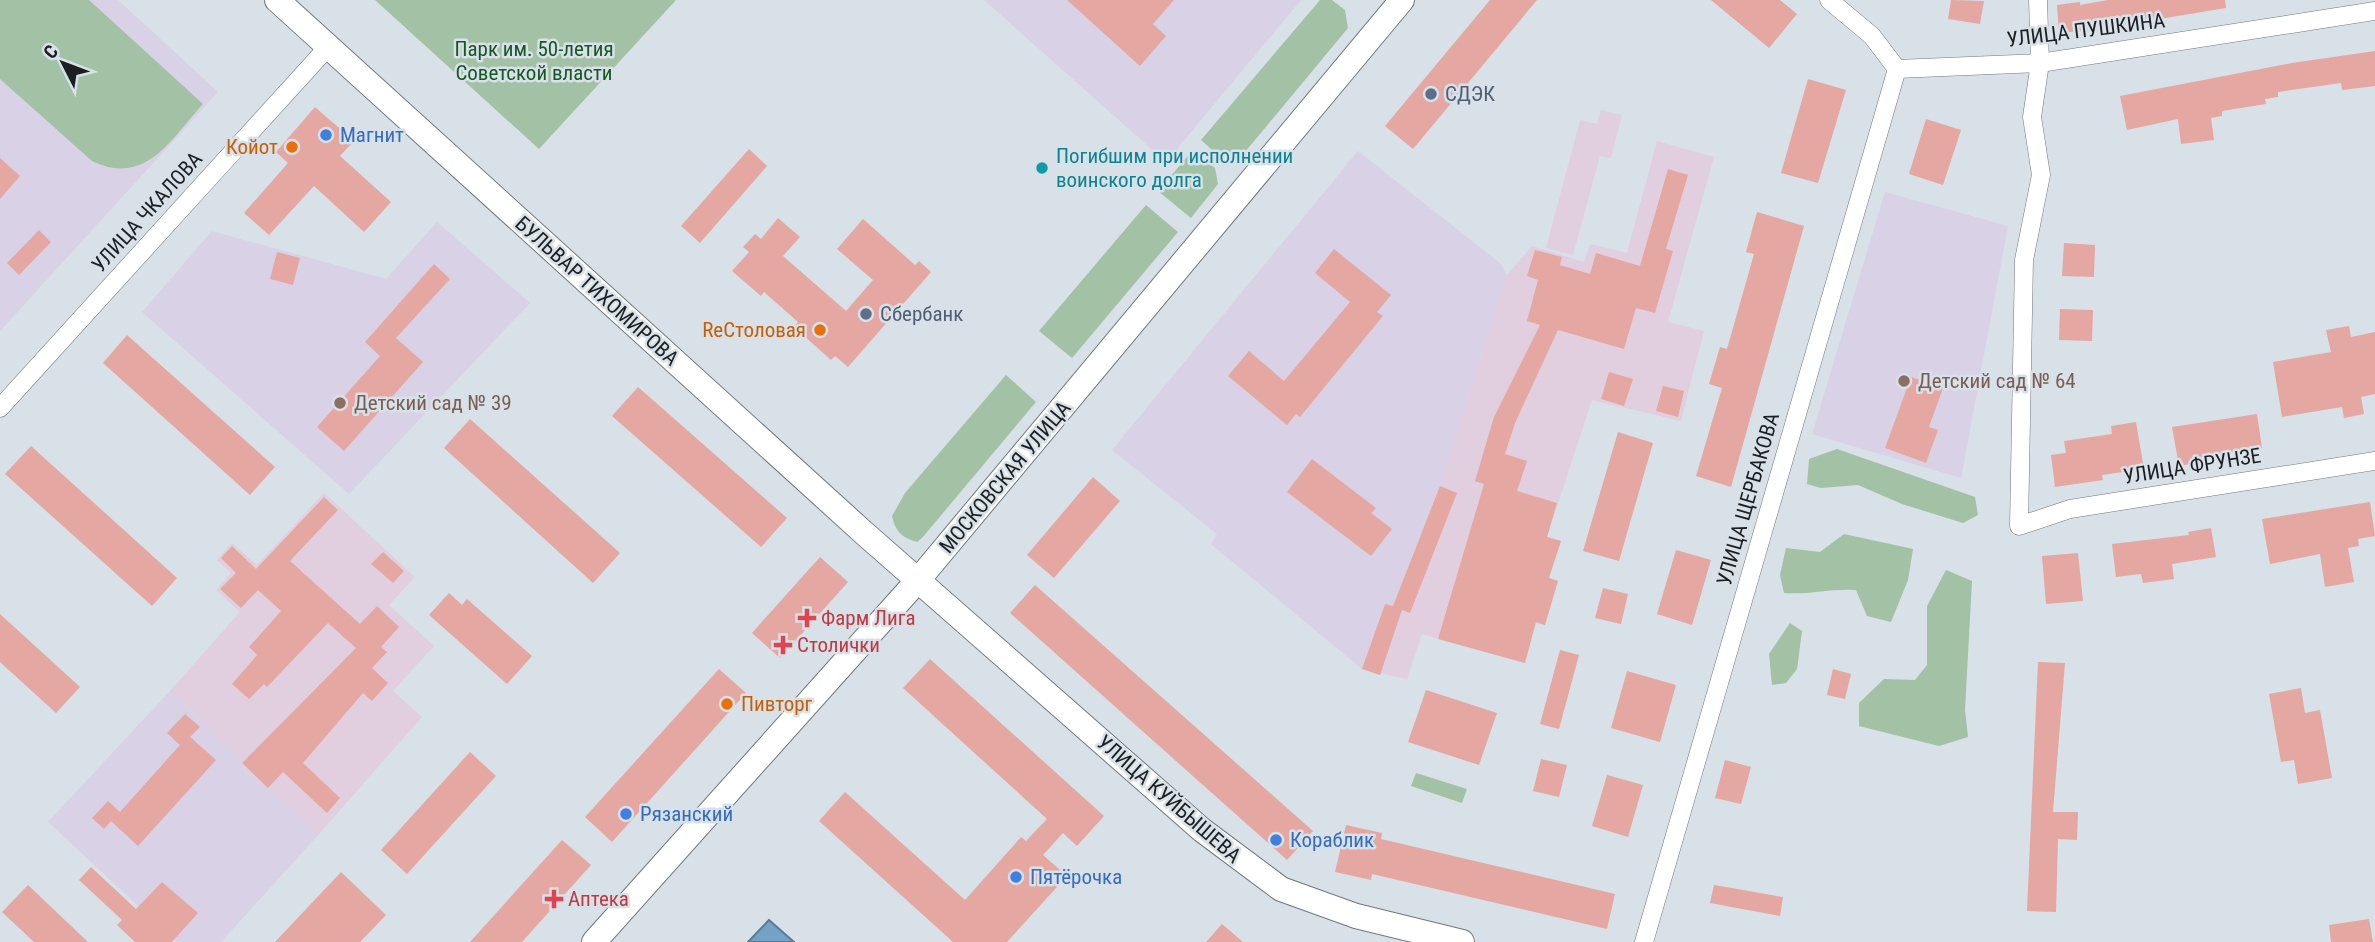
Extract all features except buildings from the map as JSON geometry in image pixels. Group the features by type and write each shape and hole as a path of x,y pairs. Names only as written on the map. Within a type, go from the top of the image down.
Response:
{"street":[{"name":"БУЛЬВАР ТИХОМИРОВА","path":"277,0 919,579"},
{"name":"МОСКОВСКАЯ УЛИЦА","path":"594,942 919,579 1402,0"},
{"path":"1829,0 1872,36 1897,69"},
{"path":"2038,0 2040,63"},
{"name":"УЛИЦА ПУШКИНА","path":"1897,69 2040,63 2375,11"},
{"name":"УЛИЦА ЧКАЛОВА","path":"0,408 328,47"},
{"name":"УЛИЦА ФРУНЗЕ","path":"2040,63 2032,117 2040,175 2024,260 2019,526 2070,509 2375,461"},
{"name":"УЛИЦА ЩЕРБАКОВА","path":"1644,942 1897,69"},
{"name":"УЛИЦА КУЙБЫШЕВА","path":"919,579 1202,830 1281,889 1356,916 1462,942"}],"shaded area":[{"path":"0,0 118,0 218,92 0,331"},
{"path":"984,0 1301,0 1166,162"},
{"path":"1601,110 1622,115 1611,158 1600,156 1573,255 1546,248 1580,120 1597,124"},
{"path":"1657,141 1714,157 1668,322 1704,331 1681,421 1592,400 1547,537 1561,541 1548,577 1558,581 1545,625 1535,623 1525,663 1422,634 1407,679 1362,669 1385,604 1393,606 1440,486 1507,275 1532,246 1584,262 1590,244 1627,253"},
{"path":"1358,151 1501,264 1507,275 1440,486 1393,606 1385,604 1362,669 1211,544 1217,534 1112,450"},
{"name":"Детский сад № 64","path":"1885,192 2008,226 1961,478 1812,434"},
{"name":"Детский сад № 39","path":"437,222 530,303 349,494 142,312 212,231 386,279"},
{"path":"324,493 415,577 389,605 434,646 393,691 422,717 319,834 241,763 243,761 170,691 240,612 216,590 231,573 217,560 232,543 257,565"},
{"path":"170,691 243,761 242,764 319,834 221,942 177,942 48,822"}],"green space":[{"path":"0,0 89,0 203,104 168,144 142,164 128,168 111,167 92,161 0,79"},
{"name":"Парк им. 50-летия Советской власти","path":"375,0 676,0 539,149"},
{"path":"1320,0 1332,0 1345,10 1348,28 1240,158 1221,158 1201,140"},
{"path":"1193,150 1215,168 1218,184 1191,218 1158,191"},
{"path":"1146,205 1178,232 1072,358 1039,331"},
{"path":"1006,375 1036,402 922,538 917,542 903,536 897,530 892,516 905,493"},
{"path":"1837,449 1975,497 1978,515 1963,523 1902,504 1858,485 1821,488 1807,484 1809,459"},
{"path":"1844,534 1913,549 1908,580 1891,622 1867,616 1856,590 1784,593 1780,575 1786,548 1820,552"},
{"path":"1946,570 1972,581 1965,710 1968,737 1939,746 1859,726 1859,703 1884,679 1915,680 1927,665 1927,606"},
{"path":"1790,623 1802,631 1797,669 1786,683 1772,685 1769,654"},
{"path":"1416,773 1467,789 1462,803 1411,786"}],"water":[{"path":"769,920 794,942 748,942"}],"place":[{"name":"СДЭК","path":"1431,94"},
{"name":"Магнит","path":"326,135"},
{"name":"Койот","path":"292,147"},
{"name":"Погибшим при исполнении воинского долга","path":"1042,168"},
{"name":"Сбербанк","path":"866,314"},
{"name":"ReСтоловая","path":"820,330"},
{"name":"Детский сад № 64","path":"1904,381"},
{"name":"Детский сад № 39","path":"340,403"},
{"name":"Фарм Лига","path":"807,618"},
{"name":"Столички","path":"783,645"},
{"name":"Пивторг","path":"727,704"},
{"name":"Рязанский","path":"626,814"},
{"name":"Кораблик","path":"1276,840"},
{"name":"Пятёрочка","path":"1016,877"},
{"name":"Аптека","path":"554,899"}]}
